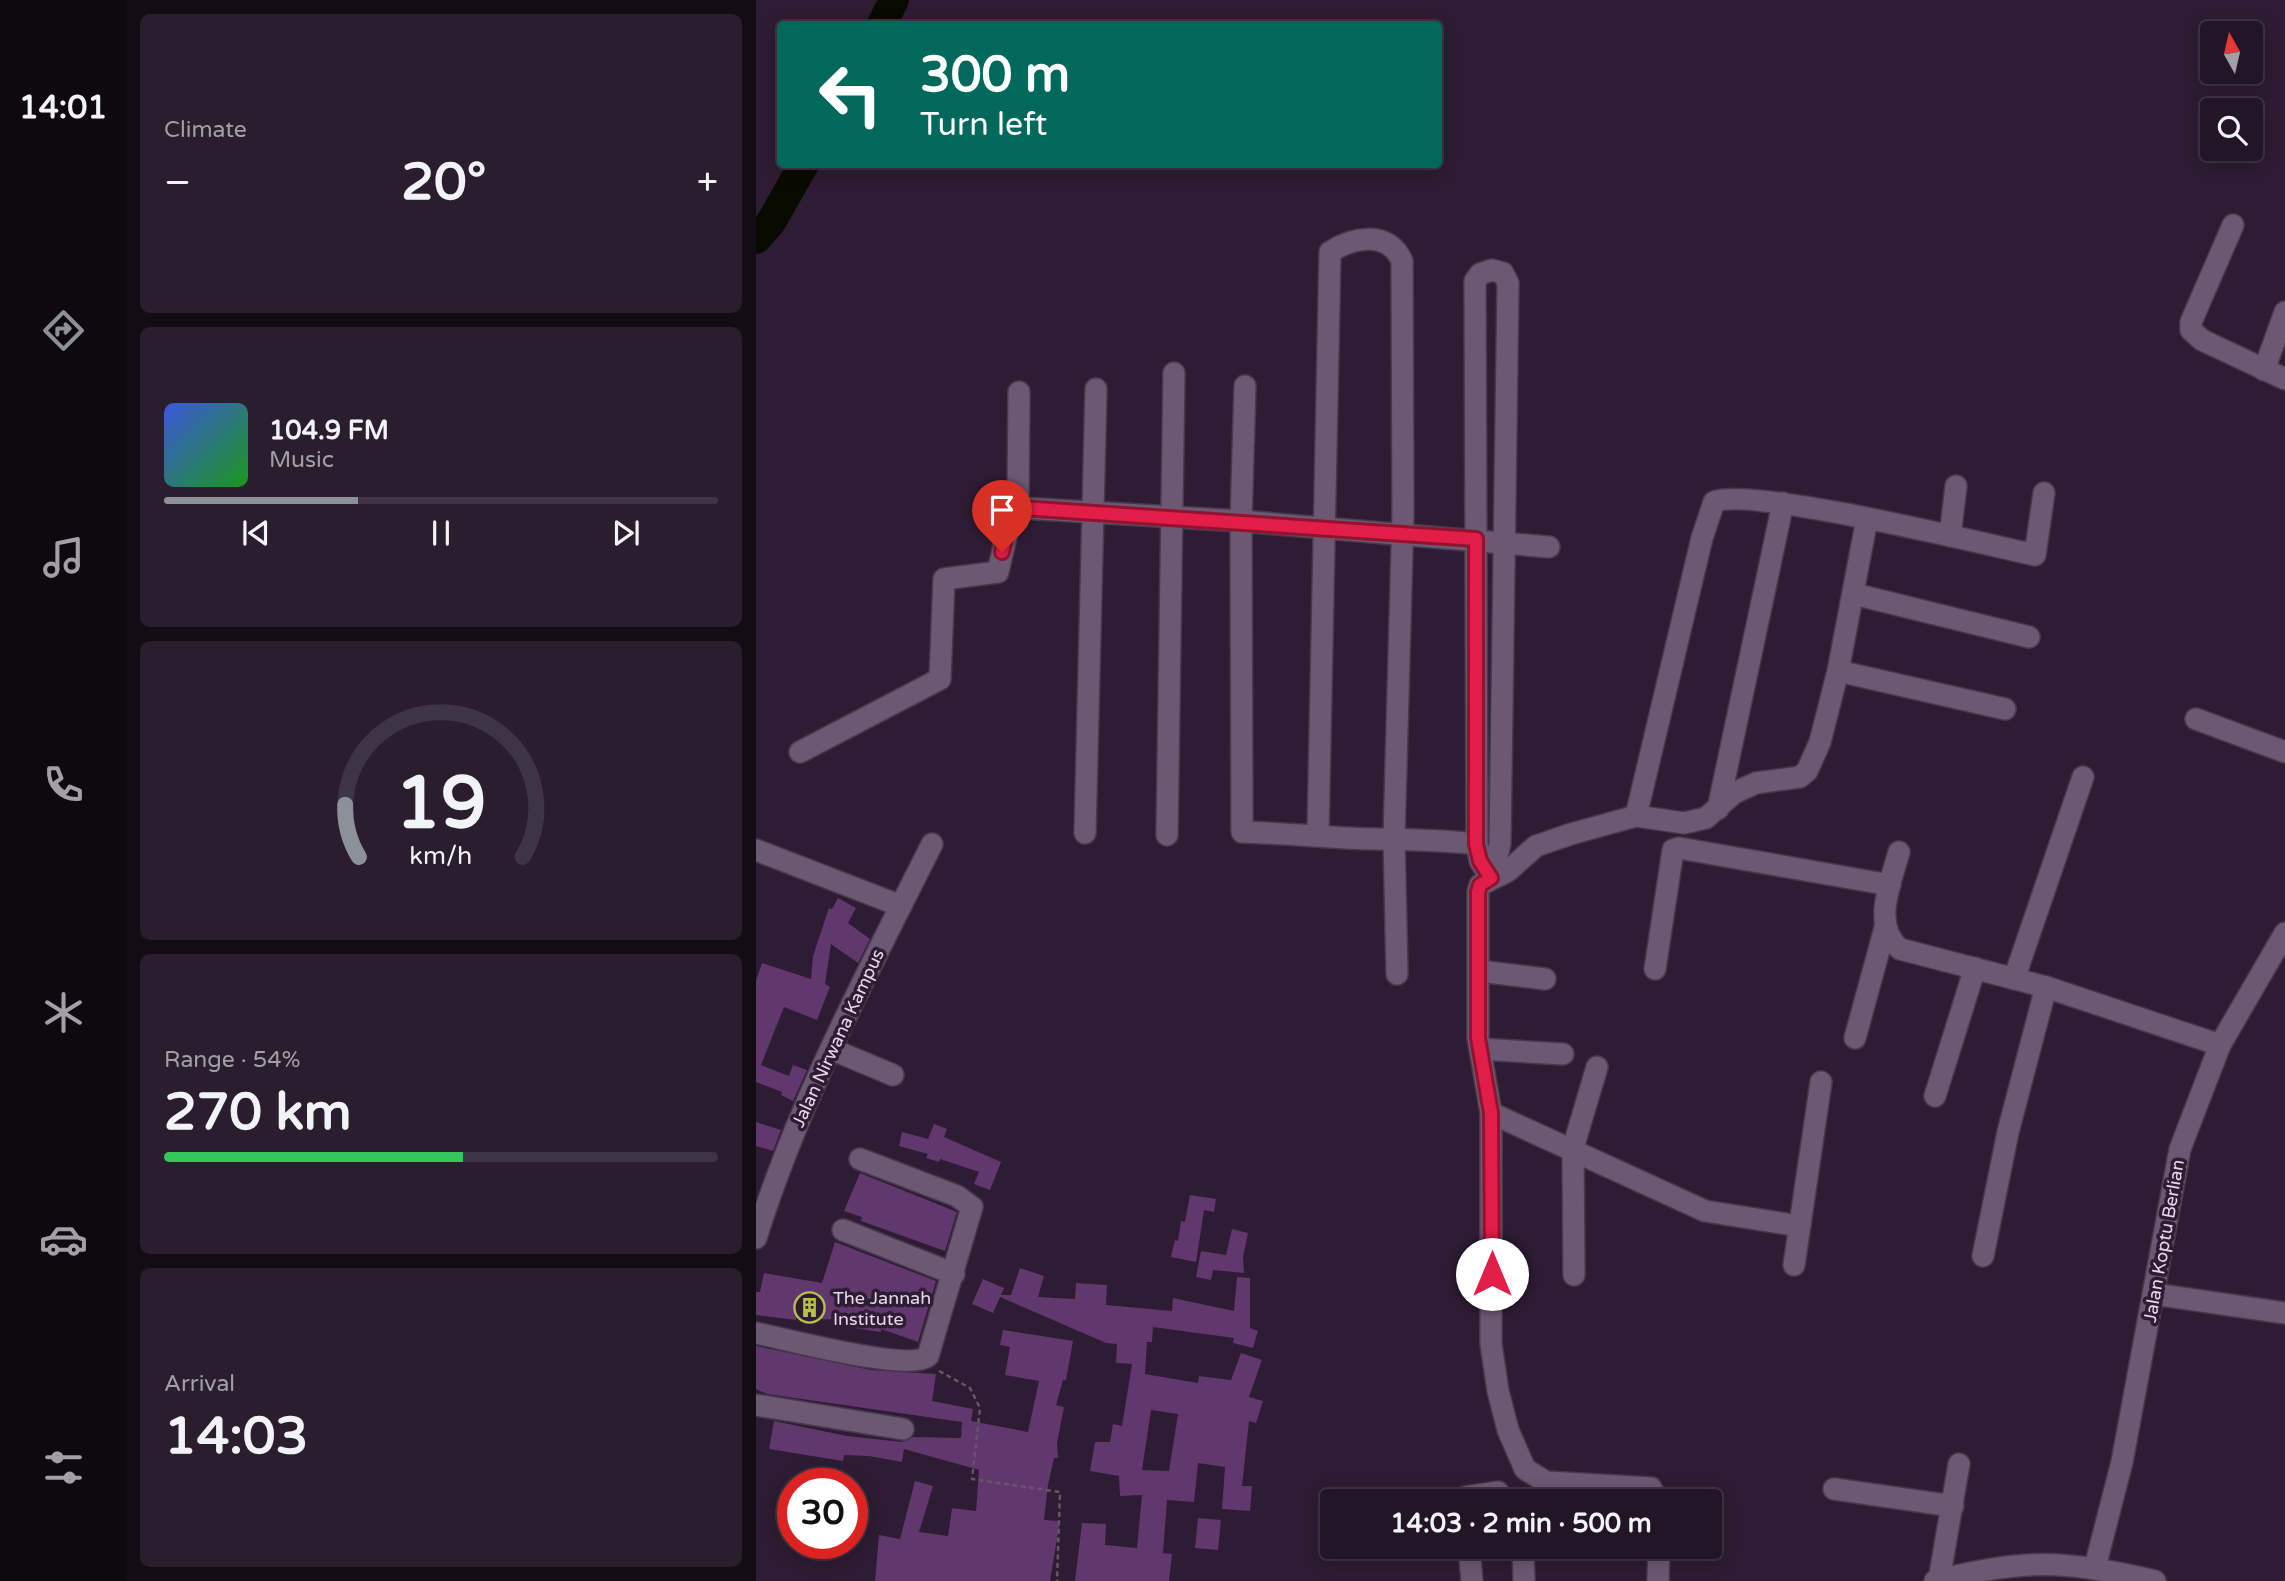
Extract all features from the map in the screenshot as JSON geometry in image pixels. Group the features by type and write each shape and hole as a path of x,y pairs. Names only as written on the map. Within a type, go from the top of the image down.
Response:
{"street":[{"path":"2232,225 2190,326 2202,340 2285,379"},
{"path":"1318,834 1322,528 1330,252 1346,242 1367,238 1390,245 1398,252 1402,261 1402,532 1394,837 1397,974"},
{"path":"1492,270 1503,273 1508,283 1500,844 1491,878 1480,861 1476,844 1475,281 1480,274 1492,270"},
{"path":"2264,370 2285,312"},
{"path":"1167,835 1174,373"},
{"path":"1245,386 1241,521 1242,832 1318,834 1347,838 1394,837 1476,844"},
{"path":"1085,832 1096,389"},
{"path":"1019,392 1018,503 1022,508"},
{"path":"1950,536 1956,486"},
{"path":"1636,816 1710,506 1725,499 1783,503 2035,555 2044,493"},
{"path":"1718,809 1783,503"},
{"path":"800,752 940,679 944,579 998,572 1011,514 1022,508 1402,532 1549,547"},
{"path":"1652,1489 1546,1482 1530,1475 1521,1461 1498,1391 1491,1344 1491,1113 1480,1049 1478,892 1480,885 1508,871 1536,846 1636,816 1684,823 1706,818 1734,793 1756,783 1800,777 1807,771 1819,742 1838,671 1867,519"},
{"path":"1854,594 2029,637"},
{"path":"1838,671 2005,709"},
{"path":"2196,719 2285,752"},
{"path":"2014,979 2083,777"},
{"name":"Jalan Nirwana Kampus","path":"756,1238 781,1160 831,1049 932,844"},
{"path":"1655,969 1673,850 1679,848 1890,885"},
{"path":"756,850 901,906"},
{"path":"1855,1038 1885,928 1884,917 1899,852"},
{"path":"1885,928 1894,944 1911,954 2046,987 2220,1045"},
{"name":"Jalan Koptu Berlian","path":"2095,1567 2122,1462 2154,1294 2169,1195 2180,1149 2220,1045 2285,933"},
{"path":"1935,1096 1975,968"},
{"path":"1479,971 1545,979"},
{"path":"1983,1256 2008,1132 2046,987"},
{"path":"831,1049 893,1075"},
{"path":"1480,1049 1563,1054"},
{"path":"1574,1275 1573,1148 1597,1067"},
{"path":"1794,1265 1821,1082"},
{"path":"1491,1113 1573,1148 1705,1211 1800,1226"},
{"path":"756,1333 889,1360 921,1361 928,1356 973,1211 970,1203 860,1158"},
{"path":"844,1230 954,1274"},
{"path":"2154,1294 2285,1313"},
{"path":"756,1405 903,1429"},
{"path":"1959,1464 1937,1580 1982,1569 2032,1563 2095,1567 2155,1581"},
{"path":"1834,1489 1953,1506"},
{"path":"1470,1559 1472,1581"},
{"path":"1523,1559 1524,1581"},
{"path":"1658,1559 1658,1581"}],"path":[{"path":"921,1361 970,1388 980,1408 972,1479 1060,1492 1057,1581"}],"building":[{"path":"838,898 856,908 848,923 870,939 858,963 831,944 825,984 830,987 817,1020 784,1007 761,1065 789,1076 793,1065 807,1070 793,1101 781,1095 782,1092 756,1082 756,981 762,963 811,979 813,956 829,908 832,909"},
{"path":"756,1122 781,1130 773,1151 756,1146"},
{"path":"934,1124 947,1129 944,1137 1001,1162 990,1190 974,1184 979,1172 940,1159 939,1162 926,1158 928,1154 899,1146 902,1132 928,1139"},
{"path":"860,1173 957,1212 945,1251 861,1221 862,1217 844,1211"},
{"path":"1190,1195 1216,1199 1214,1212 1204,1210 1196,1262 1171,1257 1175,1240 1178,1241 1181,1221 1185,1222"},
{"path":"1232,1229 1248,1233 1243,1257 1244,1273 1213,1270 1211,1280 1196,1277 1201,1251 1226,1255"},
{"path":"835,1242 936,1281 918,1342 881,1329 881,1332 841,1326 842,1320 796,1320 756,1315 756,1292 760,1292 764,1273 822,1283"},
{"path":"1020,1268 1044,1276 1038,1297 1075,1299 1076,1283 1107,1285 1106,1305 1172,1311 1173,1298 1234,1311 1237,1277 1250,1278 1250,1328 1258,1331 1253,1348 1233,1343 1234,1338 1153,1327 1152,1342 1147,1342 1145,1374 1198,1383 1199,1376 1231,1380 1241,1353 1262,1360 1249,1397 1263,1401 1256,1423 1249,1421 1242,1486 1252,1486 1250,1511 1222,1509 1225,1467 1198,1463 1194,1502 1167,1500 1163,1553 1172,1554 1169,1581 1075,1581 1082,1523 1106,1524 1105,1545 1137,1548 1142,1495 1120,1496 1119,1476 1090,1471 1095,1442 1110,1442 1113,1424 1122,1426 1132,1364 1116,1363 1117,1344 1106,1343 1000,1297 993,1313 972,1304 983,1279 1004,1288 1001,1295 1011,1295","holes":["1151,1410 1178,1414 1169,1471 1142,1470"]},
{"path":"1003,1330 1073,1341 1066,1380 1063,1380 1056,1405 1064,1407 1057,1443 1058,1458 1054,1458 1044,1520 1060,1521 1050,1581 875,1581 879,1535 900,1539 915,1481 933,1486 919,1532 948,1536 952,1508 976,1511 979,1470 904,1449 902,1462 844,1455 843,1461 769,1449 774,1421 847,1436 902,1442 913,1437 961,1438 962,1422 767,1394 756,1389 756,1346 871,1370 936,1374 932,1401 973,1409 971,1421 1028,1432 1039,1381 1005,1375 1010,1347 1000,1345"},
{"path":"1198,1518 1221,1520 1218,1550 1195,1548"}],"waterway":[{"path":"884,21 894,0"},
{"path":"756,239 771,222 802,168"}],"place":[{"name":"The Jannah Institute","path":"810,1308"}],"route":[{"path":"1002,552 1011,514 1022,508 1170,516 1476,539 1476,844 1480,861 1491,878 1480,885 1478,892 1478,1038 1491,1113 1492,1274"}]}
